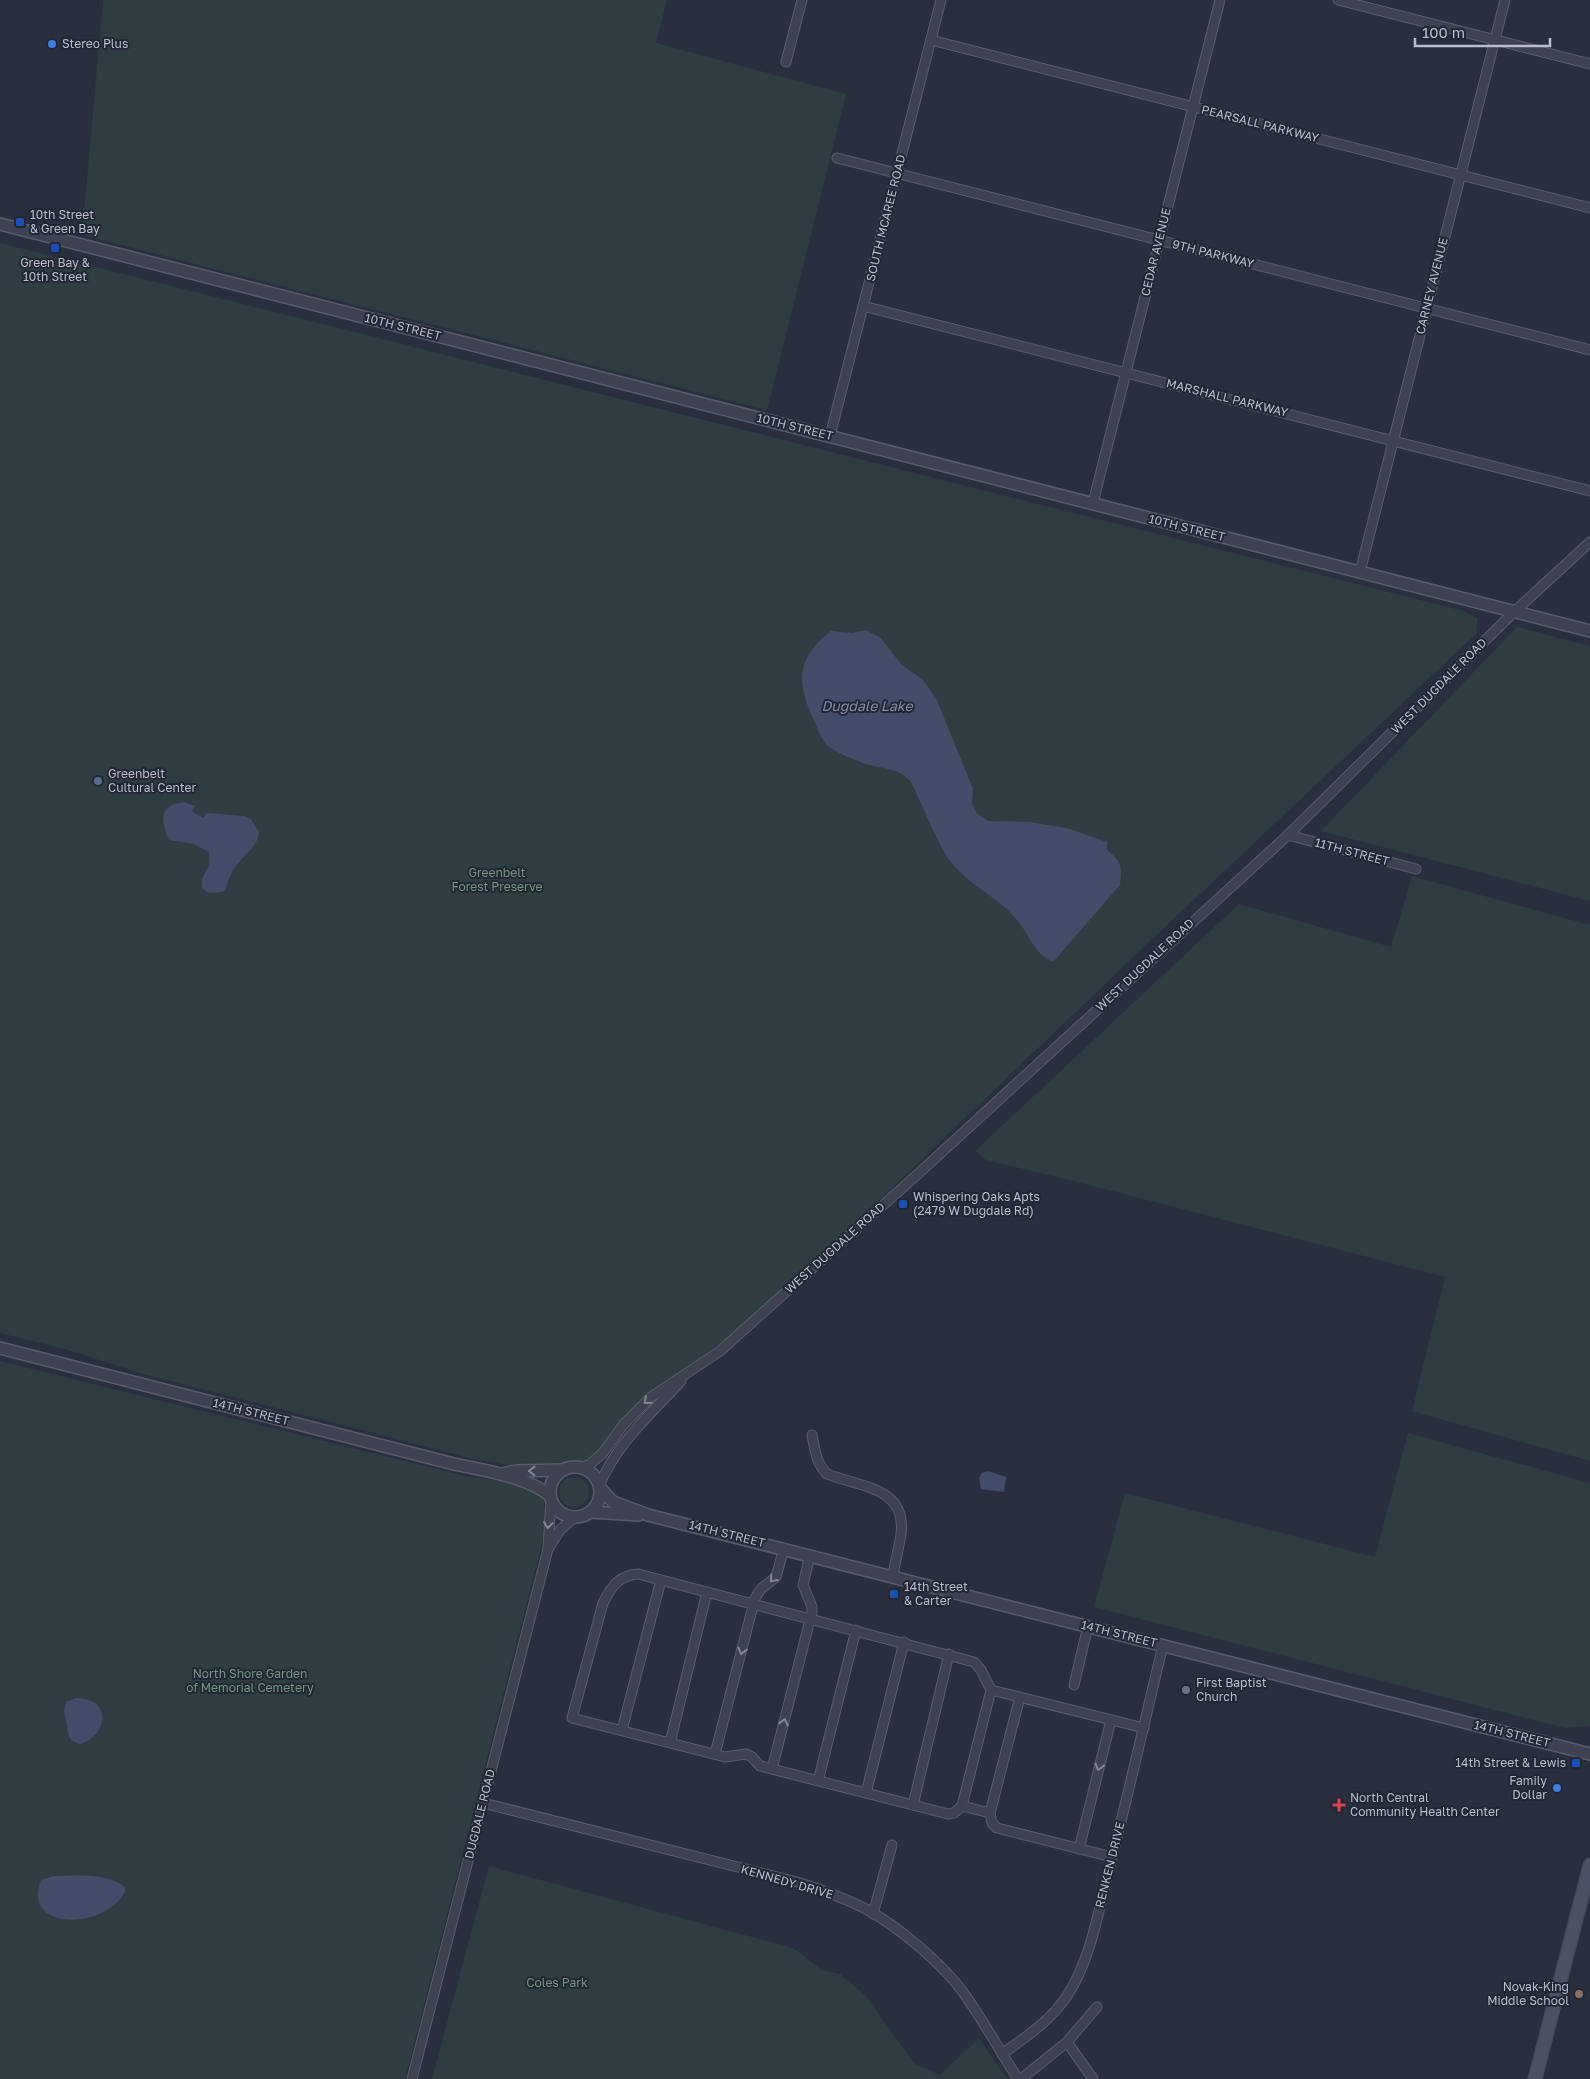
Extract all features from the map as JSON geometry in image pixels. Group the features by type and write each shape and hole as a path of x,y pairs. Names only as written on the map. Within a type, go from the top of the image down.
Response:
{"main road":[{"path":"1535,2079 1590,1865"}],"street":[{"path":"786,62 802,0"},
{"name":"SOUTH MCAREE ROAD","path":"830,436 941,0"},
{"name":"CEDAR AVENUE","path":"1093,503 1220,0"},
{"path":"1338,0 1364,3 1495,40 1590,64"},
{"name":"CARNEY AVENUE","path":"1360,572 1506,0"},
{"name":"PEARSALL PARKWAY","path":"931,40 1590,208"},
{"name":"9TH PARKWAY","path":"837,158 1590,350"},
{"name":"10TH STREET","path":"0,224 1590,631"},
{"name":"MARSHALL PARKWAY","path":"863,306 1590,491"},
{"name":"WEST DUGDALE ROAD","path":"688,1374 720,1351 826,1256 1288,835 1515,611 1590,542"},
{"name":"11TH STREET","path":"1288,835 1416,869"},
{"name":"14TH STREET","path":"0,1348 454,1464 502,1474 535,1485 550,1498"},
{"path":"548,1549 552,1480 562,1470 581,1468 590,1464 602,1454 624,1424 651,1397 688,1374"},
{"path":"548,1549 560,1530 575,1517 590,1512 598,1502 600,1487 611,1460 627,1437 688,1374"},
{"path":"812,1435 816,1458 820,1467 827,1474 886,1494 898,1509 901,1518 901,1536 893,1576"},
{"path":"581,1468 593,1475 600,1487"},
{"name":"14TH STREET","path":"502,1474 516,1471 562,1470"},
{"name":"14TH STREET","path":"600,1487 613,1502 648,1515 1590,1754"},
{"path":"550,1498 560,1512 575,1517"},
{"name":"14TH STREET","path":"590,1512 648,1515"},
{"path":"715,1754 754,1604 761,1589 776,1577 784,1548"},
{"name":"DUGDALE ROAD","path":"412,2079 548,1549"},
{"path":"772,1769 810,1619 812,1607 803,1585 810,1555"},
{"path":"638,1574 707,1592 904,1642 974,1662 981,1670 992,1690 962,1806 954,1813 948,1814 760,1766 752,1757 746,1754 740,1753 730,1757 715,1754 572,1718 599,1615 609,1591 621,1578 638,1574"},
{"path":"622,1730 660,1580"},
{"path":"670,1742 707,1592"},
{"path":"1074,1685 1088,1626"},
{"path":"818,1781 856,1630"},
{"path":"866,1793 904,1642"},
{"name":"RENKEN DRIVE","path":"1002,2054 1034,2031 1054,2012 1067,1996 1080,1972 1112,1857 1163,1645"},
{"path":"913,1804 949,1654"},
{"path":"992,1690 1144,1728"},
{"path":"1020,1697 990,1813 992,1823 997,1828 1112,1857"},
{"path":"1079,1849 1111,1720"},
{"name":"KENNEDY DRIVE","path":"483,1803 797,1882 827,1892 874,1914 912,1942 942,1968 965,1994 1019,2079"},
{"path":"962,1806 990,1813"},
{"path":"874,1914 892,1845"},
{"path":"1019,2079 1067,2042 1097,2007"},
{"path":"1067,2042 1093,2079"}],"green space":[{"path":"103,0 667,0 656,43 846,94 767,410 82,235"},
{"name":"Greenbelt Forest Preserve","path":"0,243 1464,611 1477,618 1477,633 1148,943 761,1313 626,1413 601,1450 593,1458 579,1463 534,1467 501,1464 470,1458 140,1373 65,1349 0,1333"},
{"path":"1517,627 1590,646 1590,901 1321,831"},
{"path":"1412,876 1590,925 1590,1461 1412,1411 1445,1277 986,1160 975,1151 1239,904 1391,947"},
{"name":"North Shore Garden of Memorial Cemetery","path":"0,1361 469,1477 521,1485 539,1493 543,1499 545,1531 405,2079 0,2079"},
{"path":"1408,1433 1590,1483 1590,1726 1565,1728 1094,1607 1125,1493 1375,1557"},
{"path":"574,1477 585,1481 589,1492 585,1503 574,1507 563,1503 559,1492 563,1481"},
{"name":"Coles Park","path":"489,1866 793,1948 822,1970 840,1974 865,1995 915,2064 940,2075 979,2038 1007,2079 432,2079"}],"water":[{"name":"Dugdale Lake","path":"866,630 881,638 901,664 923,680 936,698 973,789 972,803 977,814 989,821 1029,822 1067,828 1107,842 1107,850 1118,861 1121,869 1120,885 1053,962 1036,949 1017,920 999,902 969,880 950,861 914,788 904,775 894,770 866,764 840,753 832,749 821,736 804,694 802,683 805,661 819,641 831,631 852,633"},
{"path":"184,802 195,806 192,811 203,818 207,813 244,816 251,819 259,832 256,843 232,872 225,891 213,893 205,891 203,888 202,880 209,864 209,852 194,844 169,840 164,826 164,815 170,806"},
{"path":"988,1471 1006,1477 1004,1492 981,1489 979,1478 982,1473"},
{"path":"76,1698 89,1700 97,1705 101,1711 102,1719 96,1734 80,1744 72,1741 69,1737 64,1711 66,1702"},
{"path":"53,1876 100,1877 117,1882 125,1887 125,1891 115,1904 101,1913 85,1919 68,1920 53,1916 43,1909 38,1897 41,1880"}],"place":[{"name":"Stereo Plus","path":"52,44"},
{"name":"10th Street & Green Bay","path":"20,222"},
{"name":"Green Bay & 10th Street","path":"55,248"},
{"name":"Greenbelt Cultural Center","path":"98,781"},
{"name":"Whispering Oaks Apts (2479 W Dugdale Rd)","path":"903,1204"},
{"name":"14th Street & Carter","path":"894,1594"},
{"name":"First Baptist Church","path":"1186,1690"},
{"name":"14th Street & Lewis","path":"1576,1763"},
{"name":"Family Dollar","path":"1557,1788"},
{"name":"North Central Community Health Center","path":"1339,1805"},
{"name":"Novak-King Middle School","path":"1579,1994"}]}
